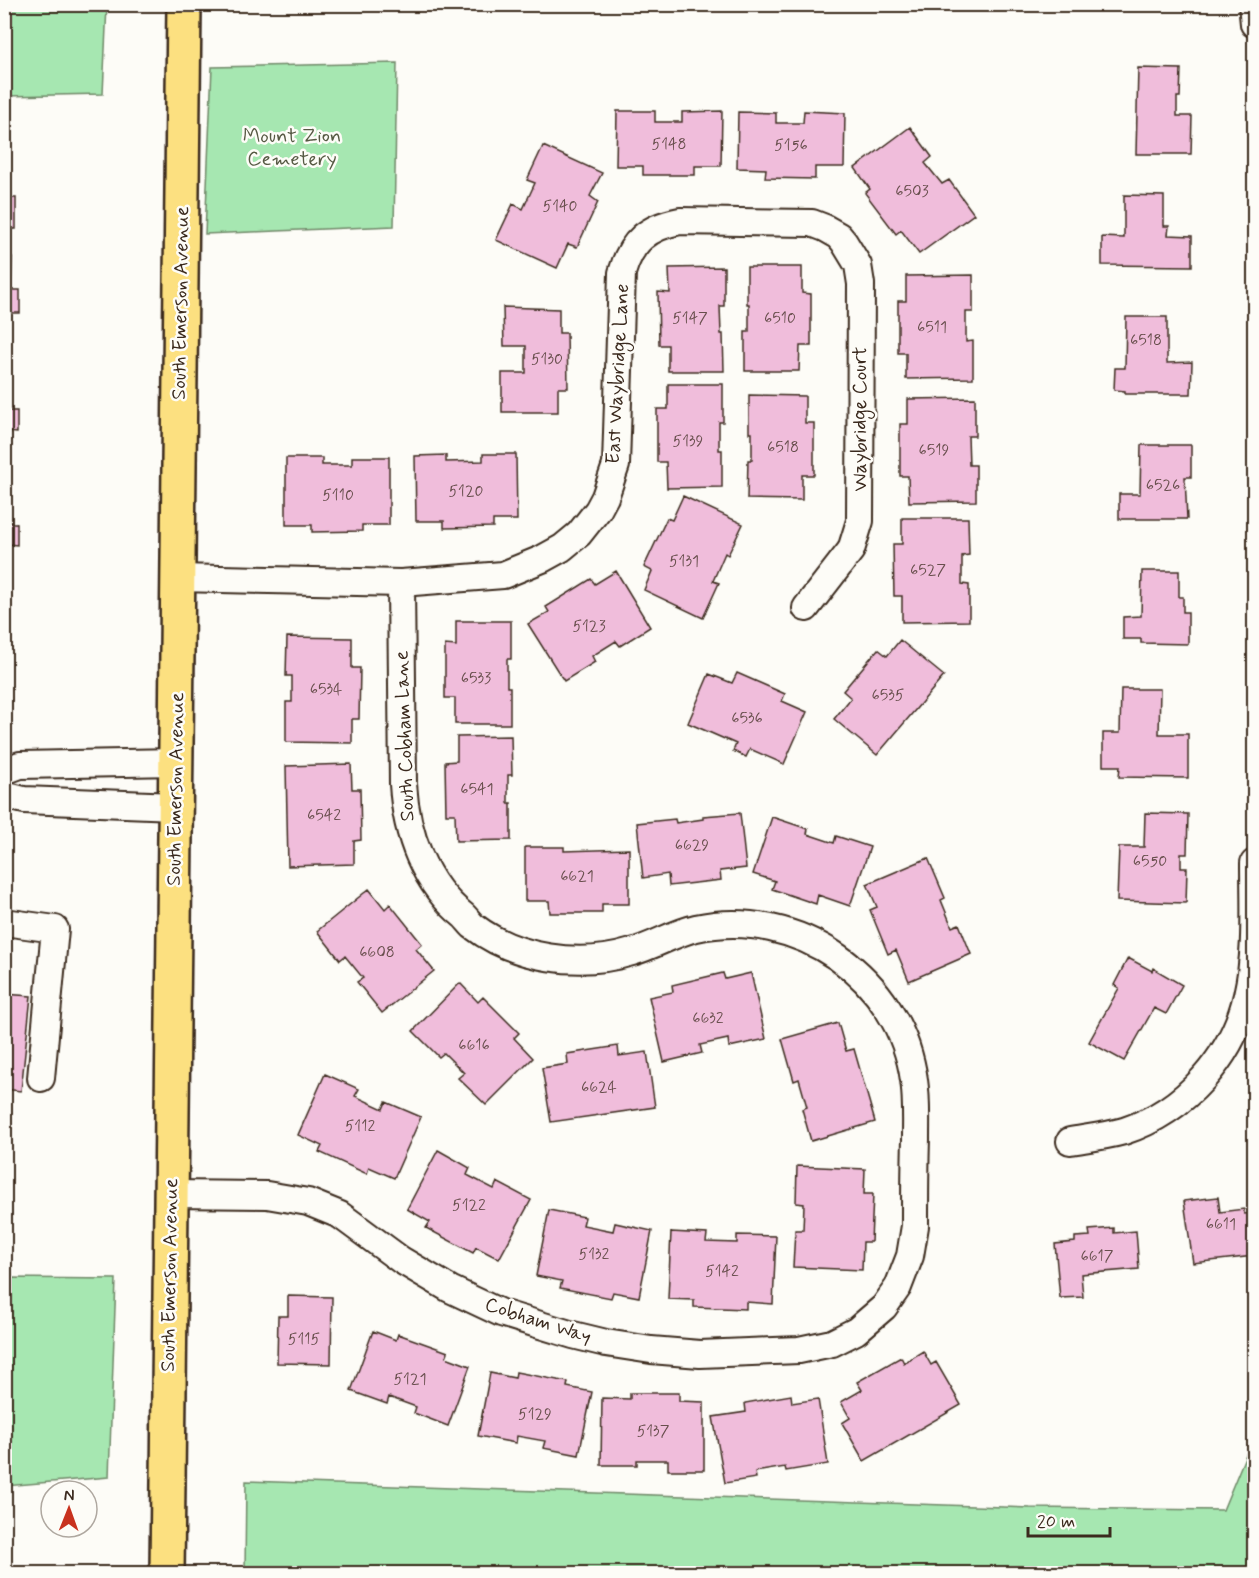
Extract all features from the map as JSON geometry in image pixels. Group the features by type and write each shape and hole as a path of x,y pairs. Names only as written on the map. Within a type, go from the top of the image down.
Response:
{"main road":[{"name":"South Emerson Avenue","path":"167,1574 184,4"}],"street":[{"path":"1252,4 1254,24"},
{"name":"East Waybridge Lane","path":"178,578 401,583 503,575 542,559 571,542 587,526 605,497 616,465 622,273 629,255 645,234 662,225 680,221 812,223 825,228"},
{"name":"Waybridge Court","path":"806,608 851,550 860,521 861,284 858,265 849,249 839,236 825,228"},
{"name":"South Cobham Lane","path":"401,583 403,784 407,822 419,857 433,882 455,910 472,925 525,953 561,960 588,961 629,953 696,928 741,924 767,927 810,940 833,953 865,978 892,1014 906,1046 914,1079 916,1108 915,1226 907,1267 898,1287 884,1307"},
{"path":"4,771 20,765 176,762"},
{"path":"4,795 24,800 175,806"},
{"path":"1070,1141 1113,1134 1148,1121 1190,1093 1215,1065 1235,1032 1244,1008 1251,971 1254,863"},
{"path":"4,922 55,929 41,1078"},
{"name":"Cobham Way","path":"171,1194 267,1195 308,1202 340,1215 401,1260 501,1313 573,1335 629,1347 715,1354 799,1350 850,1335 884,1307"}],"green space":[{"path":"4,5 107,5 103,94 5,96"},
{"name":"Mount Zion Cemetery","path":"397,63 394,226 205,234 212,67"},
{"path":"5,1278 116,1279 109,1477 39,1479 39,1483 5,1486"},
{"path":"1254,1435 1254,1573 245,1573 246,1481 1030,1508 1223,1510"}],"building":[{"path":"1138,68 1181,69 1177,116 1192,116 1191,154 1136,154"},
{"path":"617,111 655,111 655,122 682,122 682,112 722,111 721,166 695,166 695,175 643,175 643,166 616,166"},
{"path":"804,111 845,113 844,167 815,167 815,179 765,178 766,169 737,168 738,112 776,113 776,123 803,123"},
{"path":"910,127 932,157 925,163 942,184 949,180 974,214 919,254 901,230 896,234 865,193 870,189 855,168"},
{"path":"543,146 602,173 590,196 598,202 577,247 568,244 557,268 496,240 513,204 523,209 535,183 527,180"},
{"path":"1124,195 1164,196 1164,226 1169,226 1168,235 1192,236 1192,266 1102,265 1102,237 1124,238"},
{"path":"4,198 16,198 16,229 4,229"},
{"path":"4,257 12,257 11,290 20,290 20,313 6,313 6,343"},
{"path":"724,267 724,306 720,306 724,371 668,371 668,345 659,345 658,292 670,293 669,268"},
{"path":"747,267 802,267 802,293 811,294 811,346 800,346 799,371 745,371 745,332 749,332"},
{"path":"973,275 973,312 966,312 966,342 973,341 973,378 906,379 906,353 898,353 898,301 906,301 906,276"},
{"path":"503,307 559,309 559,333 567,333 568,388 558,388 558,412 502,412 502,373 526,373 526,346 504,346"},
{"path":"1126,317 1167,317 1167,363 1192,362 1191,394 1125,394 1125,391 1114,390 1115,368 1125,368"},
{"path":"4,376 9,376 8,411 17,411 17,433 7,432 7,466 4,466"},
{"path":"668,384 723,384 723,422 719,422 722,487 667,488 666,462 657,462 657,409 668,409"},
{"path":"749,395 805,396 805,423 814,423 814,475 802,475 802,500 747,499 748,460 752,460"},
{"path":"975,398 975,436 968,436 969,465 976,465 976,501 909,502 908,476 900,476 900,424 908,424 908,399"},
{"path":"1141,445 1191,445 1191,477 1185,477 1187,519 1119,519 1119,494 1140,494"},
{"path":"483,454 516,454 517,520 493,520 493,527 444,528 444,521 416,521 415,456 446,455 446,462 483,461"},
{"path":"352,457 389,457 389,525 362,525 362,531 312,532 312,525 286,525 286,458 322,458 322,465 352,465"},
{"path":"683,496 743,524 728,555 725,553 713,581 719,583 703,618 644,590 652,571 644,567 667,518 672,520"},
{"path":"902,518 968,518 969,555 962,556 962,584 969,585 969,621 902,622 902,596 894,596 893,544 902,544"},
{"path":"4,523 17,523 17,545 8,544 8,572 4,572"},
{"path":"616,571 650,627 620,646 616,641 592,656 595,662 564,681 528,624 549,612 546,607 591,579 595,584"},
{"path":"1142,571 1179,571 1179,597 1183,597 1183,612 1188,612 1188,644 1141,643 1141,639 1123,639 1123,617 1141,616"},
{"path":"4,607 10,607 10,636 4,636"},
{"path":"456,621 511,621 511,659 507,659 510,724 455,724 455,698 445,698 445,645 456,646"},
{"path":"287,637 352,638 352,668 360,668 359,719 352,719 352,743 286,742 286,702 292,702 292,676 286,676"},
{"path":"900,640 944,676 877,755 834,719 851,698 843,691 878,649 887,656"},
{"path":"737,673 785,694 782,701 807,712 784,764 750,749 746,757 733,751 736,744 688,723 709,674 732,683"},
{"path":"1121,689 1160,689 1159,734 1188,734 1188,778 1119,777 1120,766 1103,766 1103,733 1120,733"},
{"path":"511,736 512,775 508,775 508,803 511,803 511,840 456,841 455,814 446,814 445,762 457,761 457,737"},
{"path":"351,764 352,789 360,789 361,840 354,841 354,864 288,866 286,766"},
{"path":"740,813 746,868 720,871 721,880 669,886 668,874 643,878 637,823 675,819 676,823 703,819 703,816"},
{"path":"1145,813 1188,814 1187,854 1181,854 1181,868 1187,868 1186,903 1117,901 1119,847 1144,847"},
{"path":"772,817 808,829 807,834 834,843 836,836 870,847 850,906 818,895 816,904 772,889 775,881 753,874"},
{"path":"525,847 564,847 564,851 629,849 629,904 602,904 602,913 550,913 549,901 525,901"},
{"path":"928,858 945,898 941,900 952,927 959,924 971,954 909,981 896,950 888,954 870,910 877,907 867,884"},
{"path":"369,889 385,909 390,904 422,944 416,949 434,971 382,1013 357,982 363,978 345,956 340,960 317,931"},
{"path":"1128,958 1152,971 1153,968 1182,985 1166,1014 1154,1008 1124,1061 1089,1042 1119,988 1114,985"},
{"path":"723,973 725,979 751,973 766,1039 729,1047 728,1039 700,1045 702,1053 664,1062 649,997 673,992 672,985"},
{"path":"460,983 478,1002 483,997 519,1033 514,1038 533,1058 486,1105 458,1078 464,1073 444,1053 439,1057 413,1031"},
{"path":"4,994 31,996 21,1091 4,1089"},
{"path":"838,1023 846,1051 854,1049 875,1122 811,1141 802,1109 807,1107 799,1079 794,1081 782,1039"},
{"path":"618,1046 619,1056 647,1052 655,1107 551,1122 542,1068 568,1064 567,1054"},
{"path":"325,1074 359,1089 355,1096 383,1109 386,1102 421,1117 394,1178 369,1167 367,1174 319,1152 322,1146 298,1135"},
{"path":"438,1150 470,1168 467,1175 494,1189 497,1182 531,1200 499,1259 476,1247 473,1253 426,1228 430,1222 407,1209"},
{"path":"797,1166 865,1169 864,1194 873,1194 871,1242 863,1242 862,1270 793,1267 795,1230 803,1230 804,1204 796,1203"},
{"path":"1218,1197 1220,1212 1244,1209 1244,1214 1254,1213 1254,1256 1193,1263 1184,1201"},
{"path":"549,1210 585,1217 583,1225 613,1231 615,1223 652,1231 639,1297 613,1292 611,1298 560,1288 562,1281 536,1276"},
{"path":"1114,1228 1114,1233 1136,1231 1139,1269 1081,1274 1083,1297 1060,1298 1055,1244 1075,1242 1075,1237 1090,1236 1089,1230"},
{"path":"671,1232 707,1234 706,1242 737,1243 737,1235 776,1236 773,1304 746,1302 746,1309 694,1307 694,1300 668,1299"},
{"path":"288,1296 332,1297 331,1364 277,1363 278,1316 288,1316"},
{"path":"373,1331 396,1340 398,1334 448,1352 446,1357 470,1366 448,1426 414,1413 416,1407 389,1397 387,1404 351,1391"},
{"path":"923,1351 931,1365 936,1362 961,1405 864,1461 842,1423 850,1418 841,1402 862,1390 857,1382 901,1357 904,1363"},
{"path":"516,1372 568,1382 567,1387 592,1392 579,1455 543,1448 545,1441 517,1436 516,1443 478,1436 490,1373 515,1378"},
{"path":"630,1393 679,1393 679,1401 704,1402 704,1470 668,1470 668,1460 637,1460 637,1465 601,1465 602,1398 630,1399"},
{"path":"791,1395 792,1403 818,1399 828,1464 786,1471 785,1467 755,1472 756,1478 725,1483 713,1417 746,1412 745,1403"}]}
